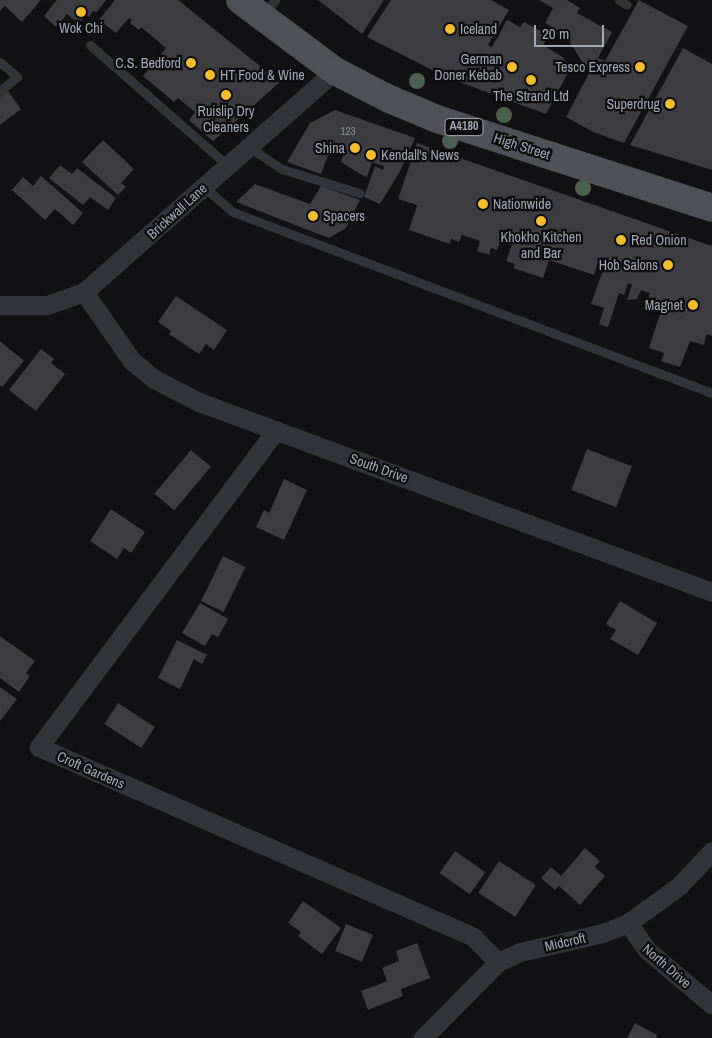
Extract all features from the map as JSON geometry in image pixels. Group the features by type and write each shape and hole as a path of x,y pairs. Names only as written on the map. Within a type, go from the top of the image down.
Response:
{"main road":[{"name":"High Street","path":"240,0 268,8 335,71 370,90 437,119 712,208"}],"street":[{"name":"Brickwall Lane","path":"0,305 47,305 84,292 335,71"},
{"name":"South Drive","path":"84,292 121,348 143,372 199,402 712,592"},
{"name":"Croft Gardens","path":"276,430 39,747 473,937 498,962"},
{"name":"Midcroft","path":"423,1038 498,962 520,952 603,933 628,923 679,886 712,851"},
{"name":"North Drive","path":"628,923 647,950 712,1005"}],"lane":[{"path":"90,44 228,166"},
{"path":"0,62 17,76 0,91"},
{"path":"249,147 282,170 358,193"},
{"path":"204,187 233,212 712,393"}],"building":[{"path":"0,0 41,0 22,22 5,6 0,11"},
{"path":"57,0 106,0 96,13 94,10 89,17 86,14 79,24 67,14 56,27 44,16"},
{"path":"115,0 178,0 280,82 213,141 189,120 195,112 178,98 174,102 143,76 166,48 141,27 139,30 130,23 132,20 129,18 116,33 99,20"},
{"path":"318,0 384,0 362,34"},
{"path":"391,0 491,0 509,10 488,45 492,47 507,20 520,27 524,22 543,32 546,40 543,45 564,58 569,71 546,114 446,77 367,37"},
{"path":"539,0 567,0 580,8 577,13 612,32 598,58 605,61 639,0 688,26 624,143 593,132 566,117 589,73 565,34 545,23 553,8"},
{"path":"683,48 712,64 712,170 630,145"},
{"path":"8,91 21,109 0,125 0,97"},
{"path":"335,110 415,138 399,173 380,204 364,197 375,166 383,170 384,166 372,162 367,177 362,175 341,162 346,148 327,142 325,148 330,150 321,174 287,162 310,123"},
{"path":"103,140 134,169 121,183 126,187 118,195 82,162"},
{"path":"417,143 712,246 712,336 707,334 704,345 690,341 680,367 661,361 664,353 649,348 661,311 646,304 650,293 641,290 637,299 627,300 632,285 628,283 624,295 619,293 608,327 599,324 604,308 591,304 606,262 599,259 594,275 549,260 543,278 513,268 515,264 506,261 512,245 500,241 497,250 491,248 489,255 477,251 480,241 462,235 459,242 451,239 450,244 409,230 417,205 398,199"},
{"path":"60,165 72,174 77,168 116,198 108,210 90,197 83,205 49,178"},
{"path":"41,176 83,213 73,225 55,209 45,220 12,190 23,177 33,186"},
{"name":"Spacers","path":"255,184 310,204 321,186 360,200 346,228 329,238 236,202"},
{"path":"176,296 227,330 214,350 206,344 199,354 169,334 171,331 158,322"},
{"path":"0,341 24,361 2,387 0,385"},
{"path":"41,349 54,359 51,363 65,374 36,411 9,390"},
{"path":"587,449 632,466 616,507 571,490"},
{"path":"191,450 211,467 174,510 154,494"},
{"path":"284,479 307,490 284,540 256,527 264,510 269,513"},
{"path":"111,509 145,532 131,553 124,548 117,559 90,541"},
{"path":"223,556 245,567 224,612 201,601"},
{"path":"620,601 657,623 638,655 610,639 616,630 606,624"},
{"path":"200,603 228,619 218,637 212,634 205,646 182,633"},
{"path":"0,636 35,661 26,673 30,676 19,692 0,678"},
{"path":"177,640 207,655 202,664 194,659 180,689 158,678"},
{"path":"0,687 17,699 0,721"},
{"path":"118,703 155,727 141,748 104,724"},
{"path":"585,848 600,861 595,867 605,876 580,905 559,886 555,890 541,878 551,867 561,876"},
{"path":"455,851 485,872 470,894 440,873"},
{"path":"499,861 536,885 515,917 478,893"},
{"path":"303,901 341,928 322,954 298,936 301,932 288,923"},
{"path":"346,924 373,935 362,962 335,951"},
{"path":"417,943 430,978 401,989 403,996 368,1010 361,991 387,981 382,968 399,961 396,951"},
{"path":"635,1023 657,1035 656,1038 627,1038"}],"place":[{"name":"Wok Chi","path":"81,12"},
{"name":"Iceland","path":"450,29"},
{"name":"C.S. Bedford","path":"191,63"},
{"name":"German Doner Kebab","path":"512,67"},
{"name":"Tesco Express","path":"640,67"},
{"name":"HT Food & Wine","path":"210,75"},
{"name":"The Strand Ltd","path":"531,80"},
{"name":"Ruislip Dry Cleaners","path":"226,95"},
{"name":"Superdrug","path":"670,104"},
{"name":"Shina","path":"355,148"},
{"name":"Kendall's News","path":"371,155"},
{"name":"Nationwide","path":"483,204"},
{"name":"Spacers","path":"313,216"},
{"name":"Khokho Kitchen and Bar","path":"541,221"},
{"name":"Red Onion","path":"621,240"},
{"name":"Hob Salons","path":"668,265"},
{"name":"Magnet","path":"693,305"}]}
